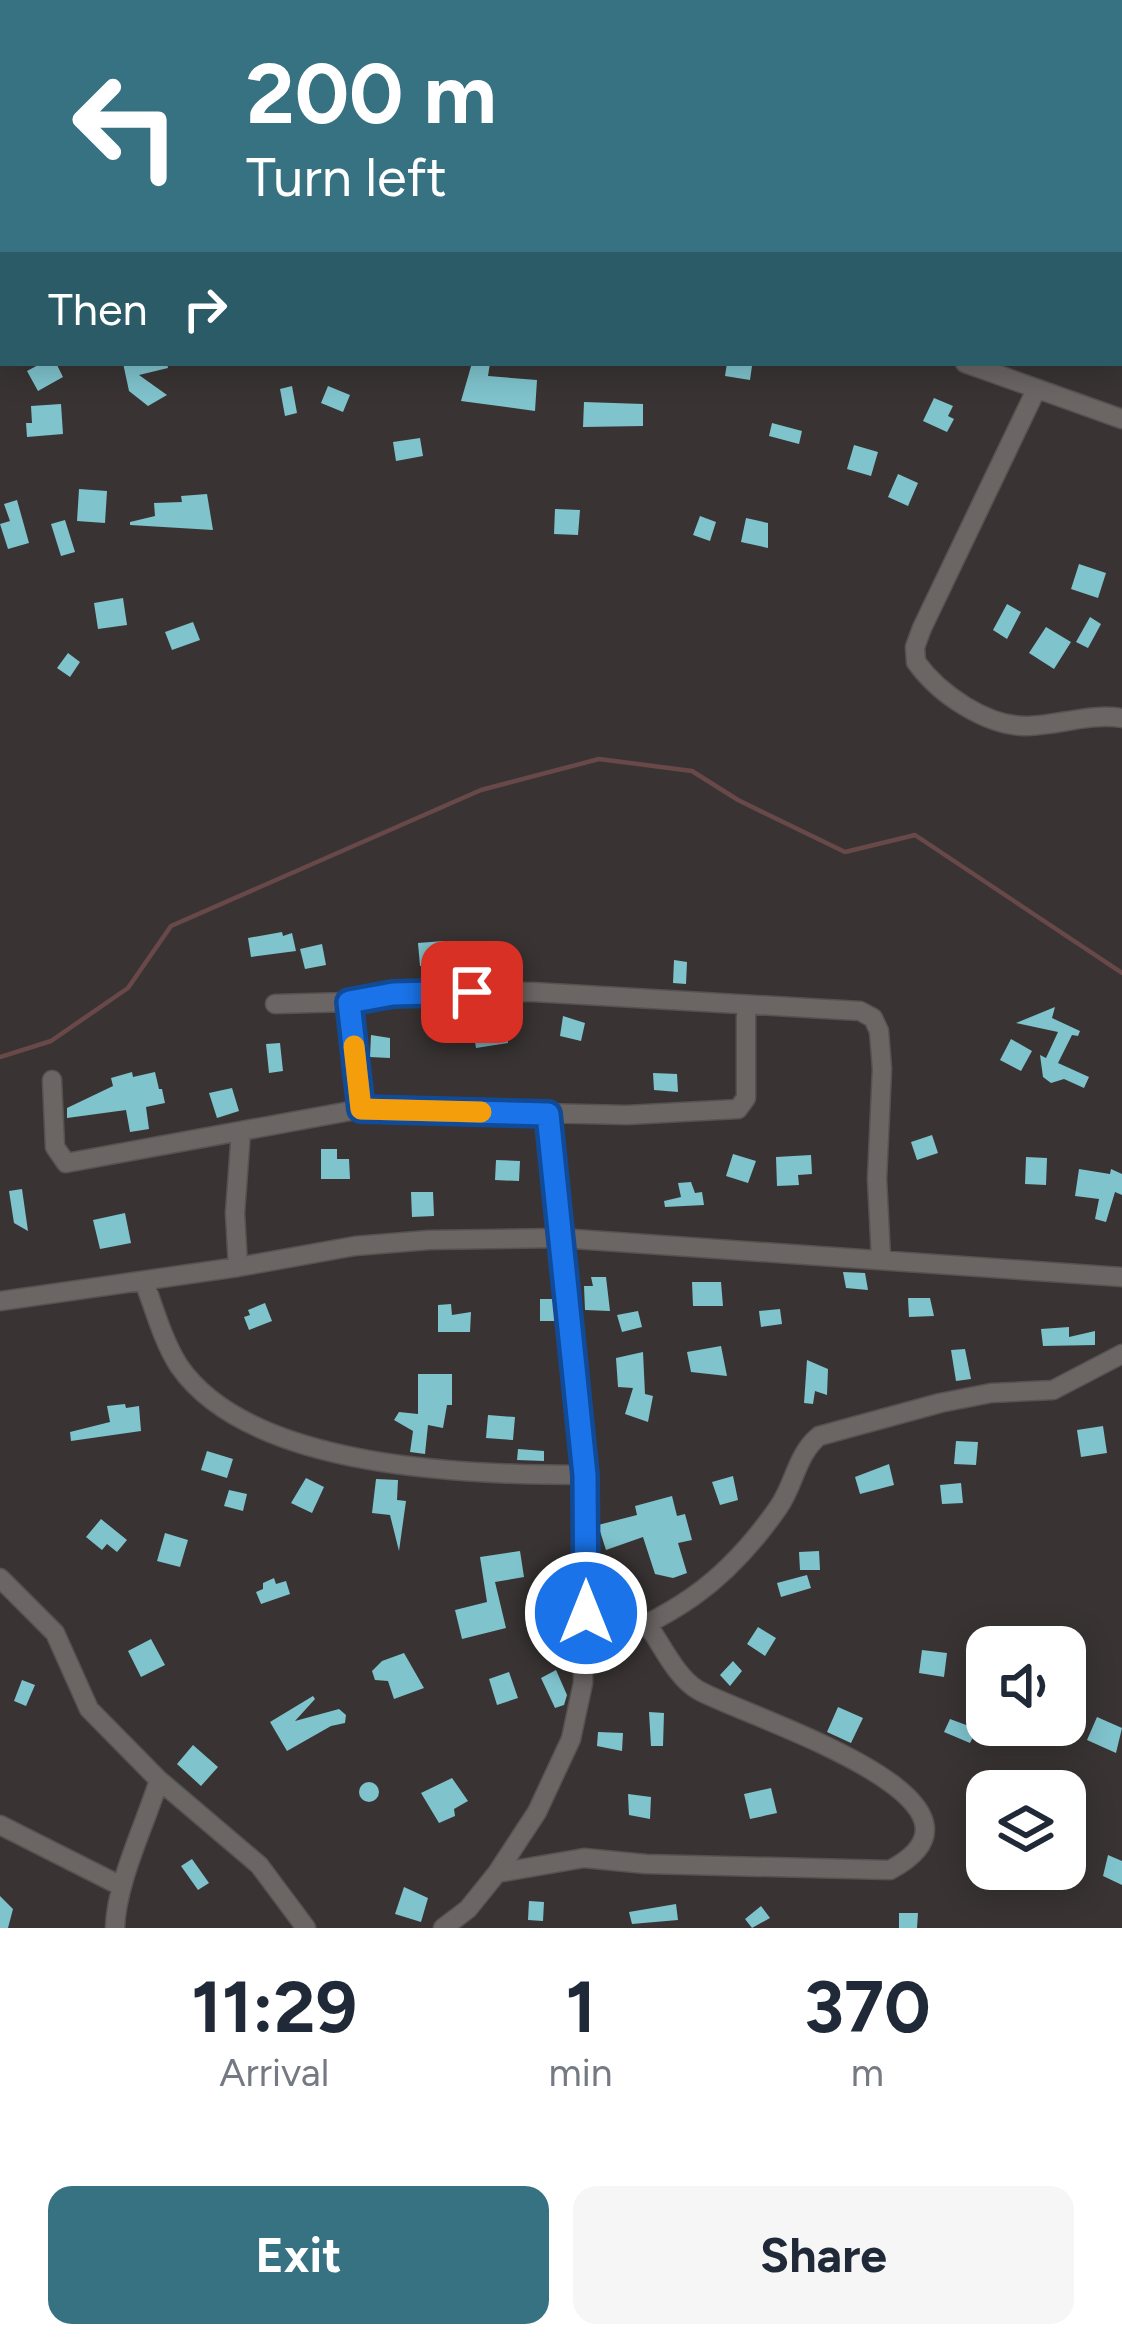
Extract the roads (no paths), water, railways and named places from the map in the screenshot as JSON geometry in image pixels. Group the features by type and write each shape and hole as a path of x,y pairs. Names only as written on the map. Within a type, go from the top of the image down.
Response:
{"street":[{"path":"973,366 1122,418"},
{"path":"1036,389 922,628 916,662 949,694 991,719 1031,726 1103,715 1122,718"},
{"path":"275,1004 349,1002 393,994 513,992 860,1011 873,1018 879,1031 881,1258"},
{"path":"349,1002 361,1109"},
{"path":"52,1079 56,1147 66,1163 361,1109 698,1114 738,1109 746,1098 746,1006"},
{"path":"443,1928 468,1909 497,1873 537,1811 571,1739 583,1683 585,1475 548,1114"},
{"path":"238,1267 235,1213 241,1131"},
{"path":"0,1301 356,1246 429,1240 560,1238 1122,1277"},
{"path":"144,1280 178,1364 196,1384 226,1411 299,1444 387,1463 585,1475"},
{"path":"585,1652 676,1611 713,1584 791,1488 806,1447 819,1436 940,1403 991,1393 1053,1390 1122,1354"},
{"path":"0,1578 55,1633 89,1709 158,1780 259,1865 306,1928"},
{"path":"497,1873 584,1858 667,1865 890,1870 914,1858 925,1840 922,1813 908,1793 778,1722 702,1693 687,1683 647,1624"},
{"path":"115,1928 121,1886 158,1780"},
{"path":"0,1825 121,1886"}],"waterway":[{"path":"0,1057 51,1041 128,988 171,926 481,790 599,759 692,771 738,800 845,852 915,835 1122,973"}]}
